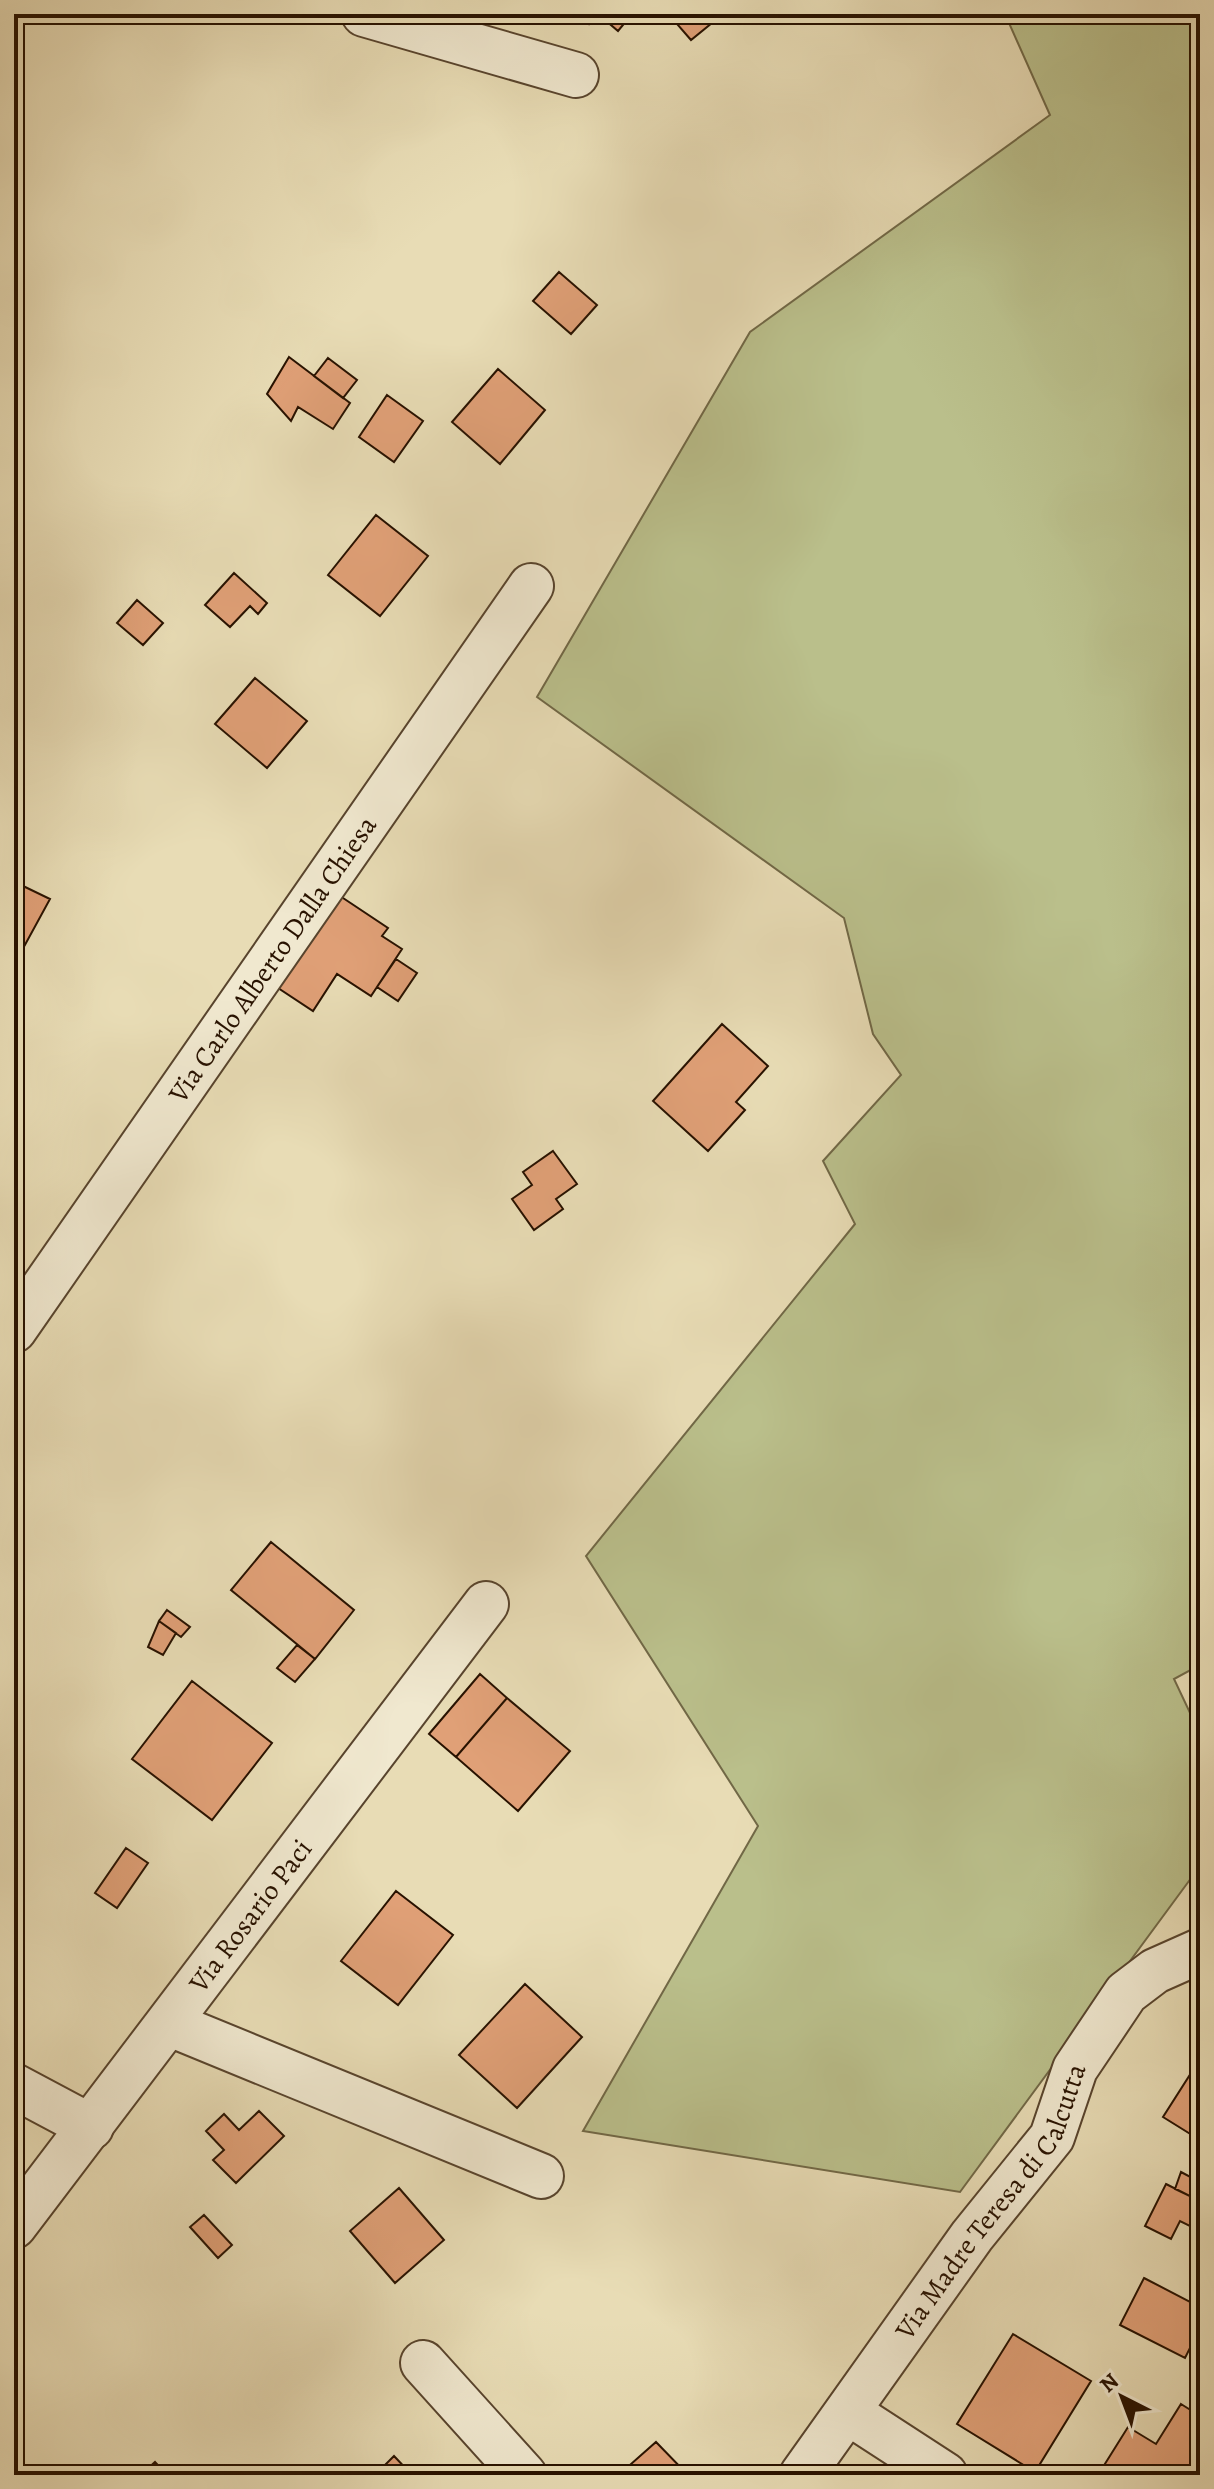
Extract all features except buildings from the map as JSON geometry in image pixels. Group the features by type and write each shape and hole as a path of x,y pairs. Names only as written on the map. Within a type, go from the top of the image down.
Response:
{"street":[{"path":"364,14 576,75"},
{"name":"Via Carlo Alberto Dalla Chiesa","path":"14,1330 531,586"},
{"name":"Via Rosario Paci","path":"14,2226 486,1604"},
{"name":"Via Madre Teresa di Calcutta","path":"802,2475 972,2236 1052,2137 1075,2069 1126,1993 1155,1971 1200,1951"},
{"path":"170,2024 541,2176"},
{"path":"14,2086 91,2127"},
{"path":"423,2363 524,2475"},
{"path":"848,2412 945,2475"}],"green space":[{"path":"1005,14 1200,14 1200,1665 1174,1679 1200,1734 1200,1866 960,2192 583,2131 758,1826 586,1556 855,1224 823,1161 901,1075 873,1034 844,918 537,697 750,332 1050,115"}]}
